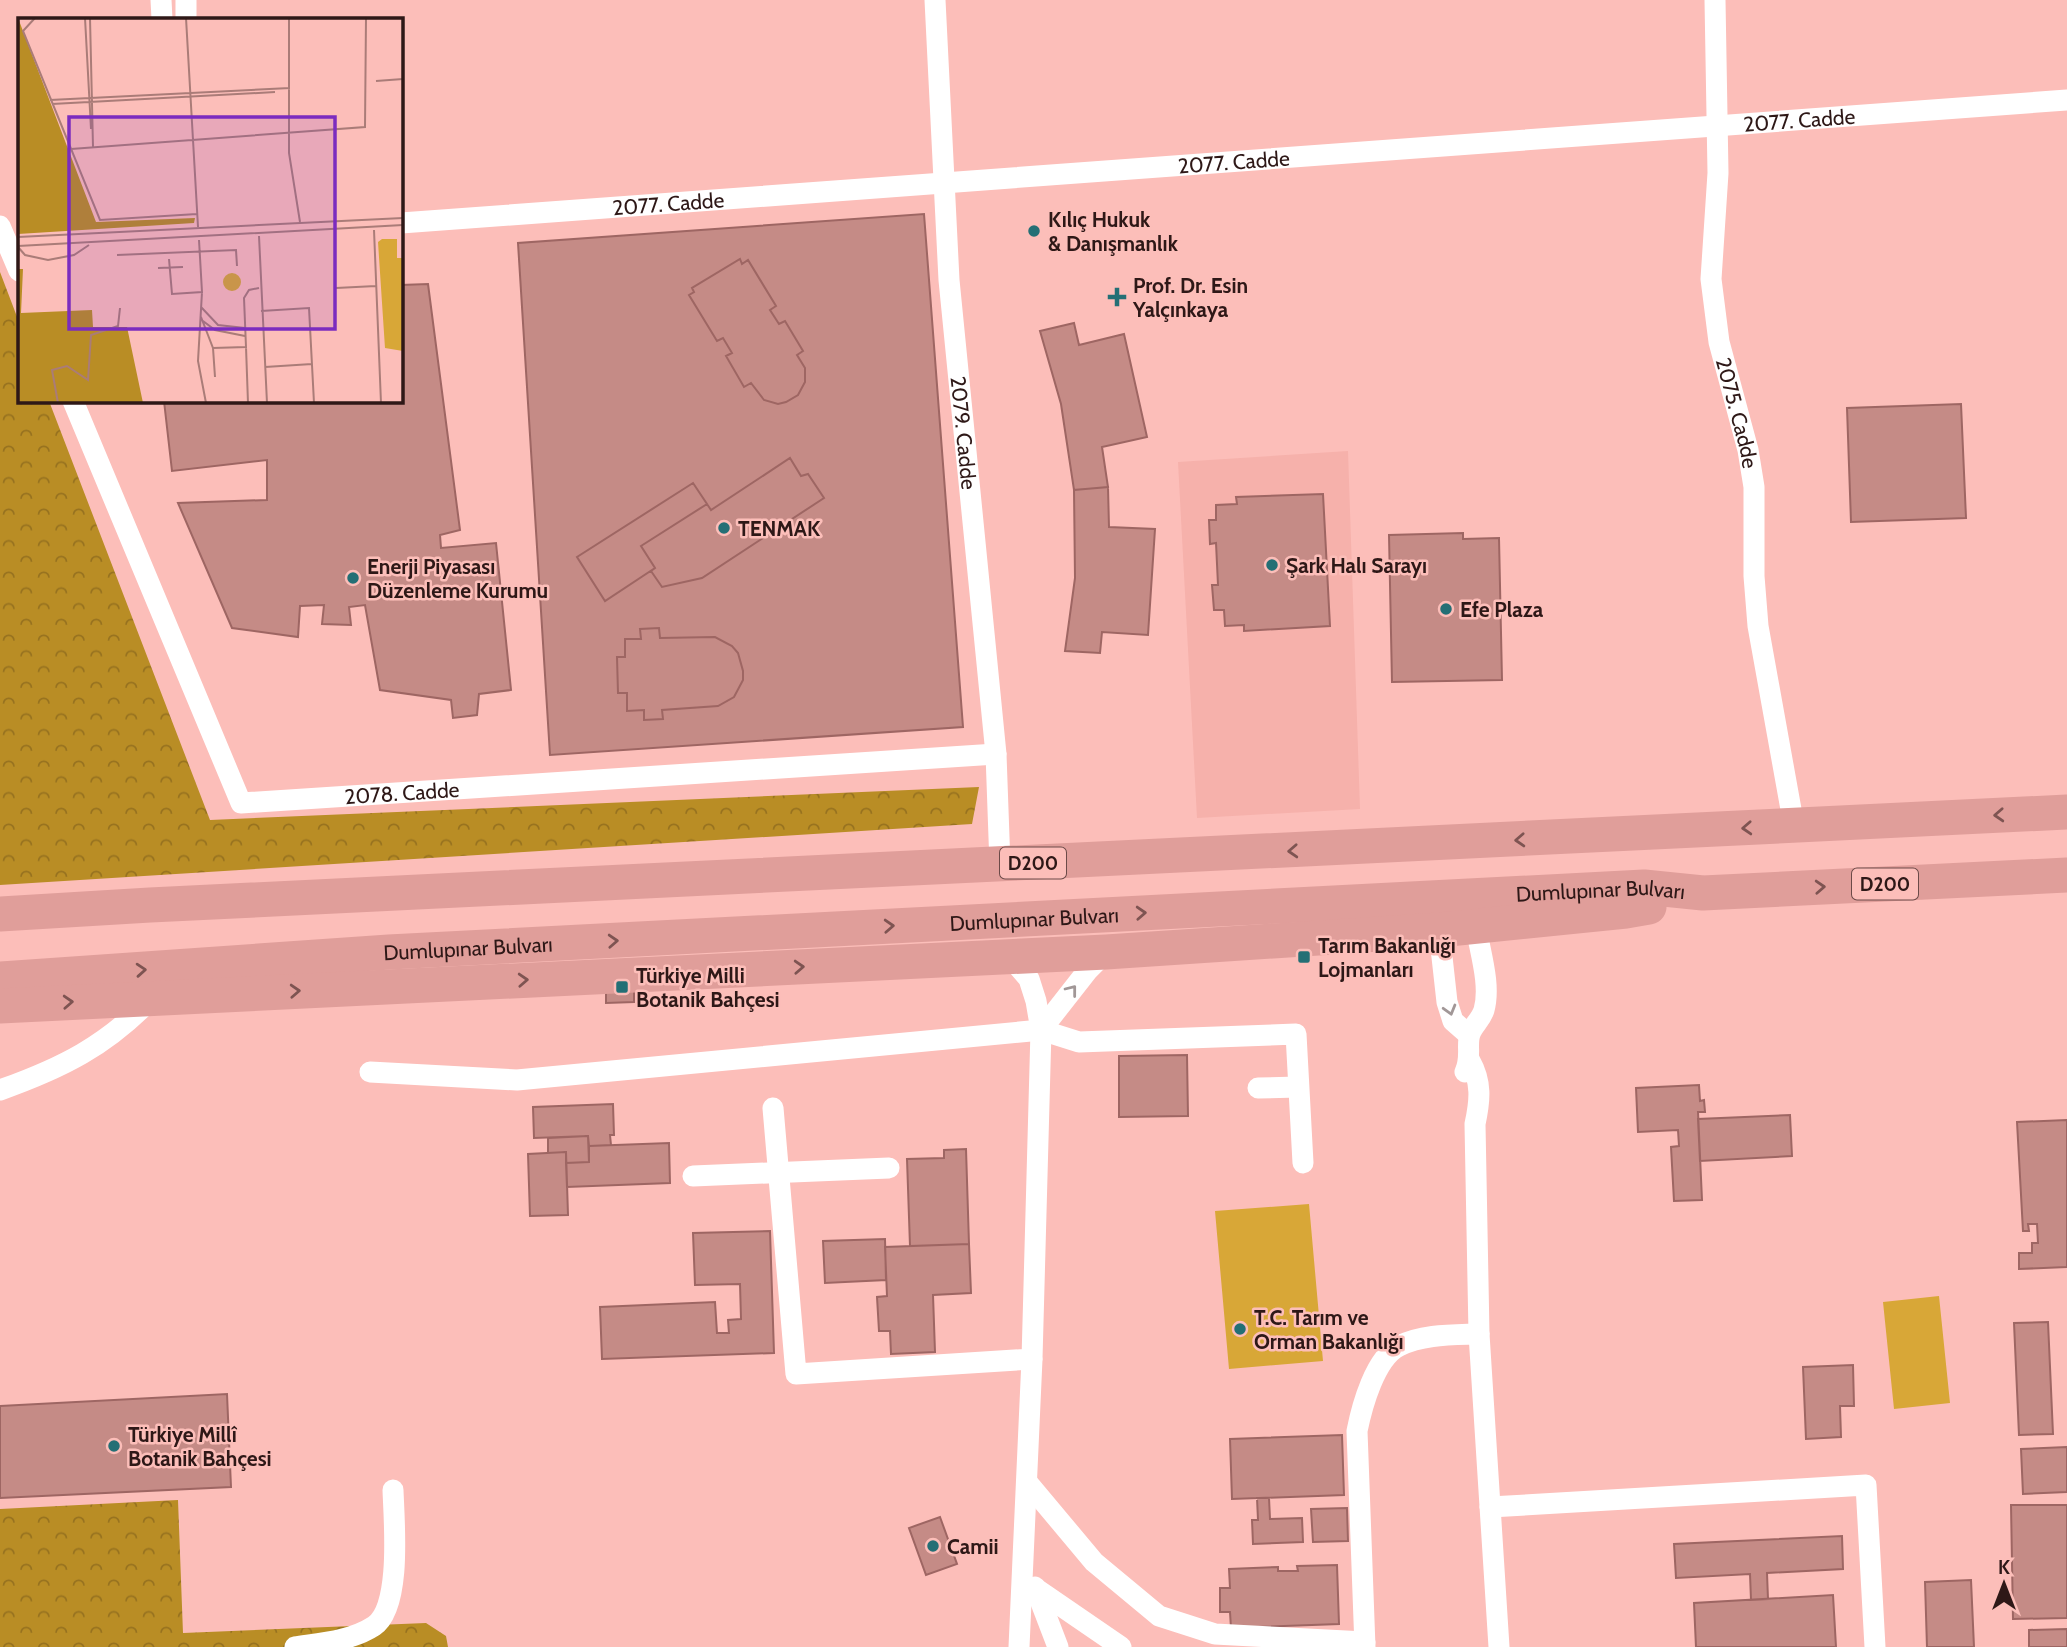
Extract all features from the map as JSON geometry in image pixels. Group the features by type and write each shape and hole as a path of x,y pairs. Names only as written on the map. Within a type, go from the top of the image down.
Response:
{"highway":[{"name":"D200","path":"0,914 2067,812"},
{"name":"Dumlupınar Bulvarı","path":"0,979 389,952 1644,887 1703,893 2067,875"},
{"path":"0,1006 1106,952 1439,930 1626,911 1703,893"}],"street":[{"path":"161,0 162,18"},
{"path":"186,0 186,18"},
{"name":"2079. Cadde","path":"935,0 950,293 996,754 1000,864"},
{"name":"2075. Cadde","path":"1714,0 1718,173 1711,279 1719,342 1748,450 1754,487 1754,576 1758,626 1794,826"},
{"name":"2077. Cadde","path":"402,223 2067,100"},
{"path":"0,226 17,258"},
{"name":"2078. Cadde","path":"73,402 241,803 996,754"},
{"path":"1476,927 1485,986 1485,1006 1480,1021 1469,1035 1470,1061 1478,1075 1479,1102 1475,1124 1479,1334 1499,1647"},
{"path":"1439,930 1447,1002 1452,1021 1469,1035"},
{"path":"1041,1030 1088,970 1106,952"},
{"path":"1010,957 1029,979 1041,1030 1032,1359 1019,1647"},
{"path":"0,1090 40,1076 90,1051 127,1024 152,998"},
{"path":"370,1072 517,1080 1041,1030 1079,1042 1296,1034 1303,1163"},
{"path":"1258,1088 1298,1087"},
{"path":"773,1108 796,1374 1032,1359"},
{"path":"693,1176 888,1168"},
{"path":"1027,1482 1094,1562 1159,1616 1215,1634 1365,1644 1357,1431 1362,1406 1380,1366 1398,1347 1436,1336 1479,1334"},
{"path":"1490,1507 1866,1485 1875,1647"},
{"path":"295,1647 355,1636 376,1625 383,1617 391,1595 393,1575 393,1490"},
{"path":"1023,1559 1058,1647"},
{"path":"1035,1588 1121,1647"}],"shaded area":[{"path":"1348,451 1360,809 1197,818 1178,462"},
{"path":"1309,1204 1323,1361 1229,1369 1215,1211"},
{"path":"1939,1296 1950,1403 1894,1409 1883,1302"}],"green space":[{"path":"0,272 18,319 18,402 49,402 210,820 979,787 972,824 0,885"},
{"path":"178,1500 183,1633 426,1623 446,1636 448,1647 0,1647 0,1509"}],"building":[{"path":"924,214 963,727 550,755 518,243"},
{"path":"740,259 742,264 748,260 776,306 770,310 779,324 785,321 803,351 797,355 805,368 805,382 798,395 786,402 778,404 764,400 751,383 744,387 726,356 732,353 723,338 717,341 689,295 694,292 692,288"},
{"path":"428,284 460,530 440,535 441,548 496,543 511,690 479,694 477,715 453,718 451,700 380,690 365,605 349,607 351,625 322,624 324,605 300,606 298,637 232,628 178,503 267,500 267,460 172,471 164,402 402,402 402,285"},
{"path":"1074,323 1079,345 1124,334 1147,437 1102,447 1108,487 1074,490 1061,404 1040,331"},
{"path":"1961,404 1966,518 1851,522 1847,408"},
{"name":"TENMAK","path":"790,458 801,476 808,474 824,498 702,578 662,587 651,571 655,568 641,546 707,504 711,510"},
{"path":"693,483 707,504 641,546 655,568 605,601 577,557"},
{"path":"1108,487 1109,527 1155,529 1148,635 1102,632 1100,653 1065,651 1075,578 1074,490"},
{"name":"Şark Halı Sarayı","path":"1323,494 1330,626 1244,631 1244,625 1225,626 1224,610 1214,610 1212,585 1218,585 1216,543 1210,544 1209,520 1216,520 1216,505 1237,504 1236,497"},
{"name":"Efe Plaza","path":"1463,533 1463,539 1499,538 1502,680 1392,682 1389,535"},
{"path":"659,628 660,638 715,637 732,646 738,653 743,671 743,680 734,697 718,706 662,710 663,719 644,720 644,710 627,711 627,693 618,693 617,657 625,657 625,639 641,639 640,629"},
{"path":"634,987 634,1002 606,1003 606,988"},
{"path":"1187,1055 1188,1116 1119,1117 1119,1056"},
{"path":"1699,1085 1700,1101 1704,1100 1705,1112 1698,1112 1702,1200 1674,1201 1671,1147 1679,1146 1678,1130 1638,1132 1636,1088"},
{"path":"613,1104 614,1135 610,1135 611,1145 589,1146 588,1136 534,1138 533,1107"},
{"path":"1790,1115 1792,1156 1700,1161 1698,1119"},
{"path":"2067,1120 2067,1267 2019,1269 2019,1253 2032,1253 2032,1243 2038,1243 2037,1224 2028,1224 2029,1231 2023,1231 2017,1122"},
{"path":"588,1136 589,1162 566,1163 566,1152 548,1153 548,1138"},
{"path":"669,1143 670,1183 567,1187 566,1163 589,1162 589,1146"},
{"path":"966,1149 969,1244 910,1246 907,1159 944,1158 944,1150"},
{"path":"566,1152 568,1215 530,1216 528,1154"},
{"path":"770,1231 774,1353 602,1359 600,1307 715,1302 717,1333 729,1333 728,1320 741,1319 740,1284 695,1285 693,1233"},
{"path":"885,1239 886,1280 825,1283 823,1241"},
{"path":"969,1244 971,1293 933,1295 935,1352 891,1354 890,1331 879,1331 877,1297 887,1296 885,1247"},
{"path":"2048,1322 2053,1434 2019,1435 2014,1323"},
{"path":"1853,1365 1854,1406 1840,1406 1841,1437 1806,1439 1803,1367"},
{"name":"Türkiye Millî Botanik Bahçesi","path":"227,1394 231,1487 0,1498 0,1406"},
{"path":"1342,1435 1344,1495 1232,1499 1230,1439"},
{"path":"2067,1447 2067,1492 2023,1494 2021,1449"},
{"path":"1257,1498 1269,1498 1270,1519 1302,1518 1303,1542 1253,1544 1252,1520 1258,1520"},
{"path":"2011,1505 2067,1505 2067,1618 2013,1619"},
{"path":"1347,1508 1348,1541 1313,1542 1311,1509"},
{"name":"Camii","path":"940,1517 957,1564 926,1575 909,1528"},
{"path":"1842,1536 1843,1569 1767,1573 1768,1599 1751,1600 1750,1574 1676,1578 1674,1544"},
{"path":"1337,1565 1339,1624 1231,1628 1230,1612 1220,1612 1220,1588 1230,1588 1229,1569 1278,1567 1278,1571 1298,1571 1297,1566"},
{"path":"1971,1580 1974,1647 1927,1647 1925,1582"},
{"path":"1833,1595 1836,1647 1696,1647 1694,1603"},
{"path":"2067,1629 2067,1647 2029,1647 2029,1630"}],"place":[{"name":"Kılıç Hukuk & Danışmanlık","path":"1034,231"},
{"name":"Prof. Dr. Esin Yalçınkaya","path":"1117,297"},
{"name":"TENMAK","path":"724,528"},
{"name":"Şark Halı Sarayı","path":"1272,565"},
{"name":"Enerji Piyasası Düzenleme Kurumu","path":"353,578"},
{"name":"Efe Plaza","path":"1446,609"},
{"name":"Tarım Bakanlığı Lojmanları","path":"1304,957"},
{"name":"Türkiye Milli Botanik Bahçesi","path":"622,987"},
{"name":"T.C. Tarım ve Orman Bakanlığı","path":"1240,1329"},
{"name":"Türkiye Millî Botanik Bahçesi","path":"114,1446"},
{"name":"Camii","path":"933,1546"}]}
